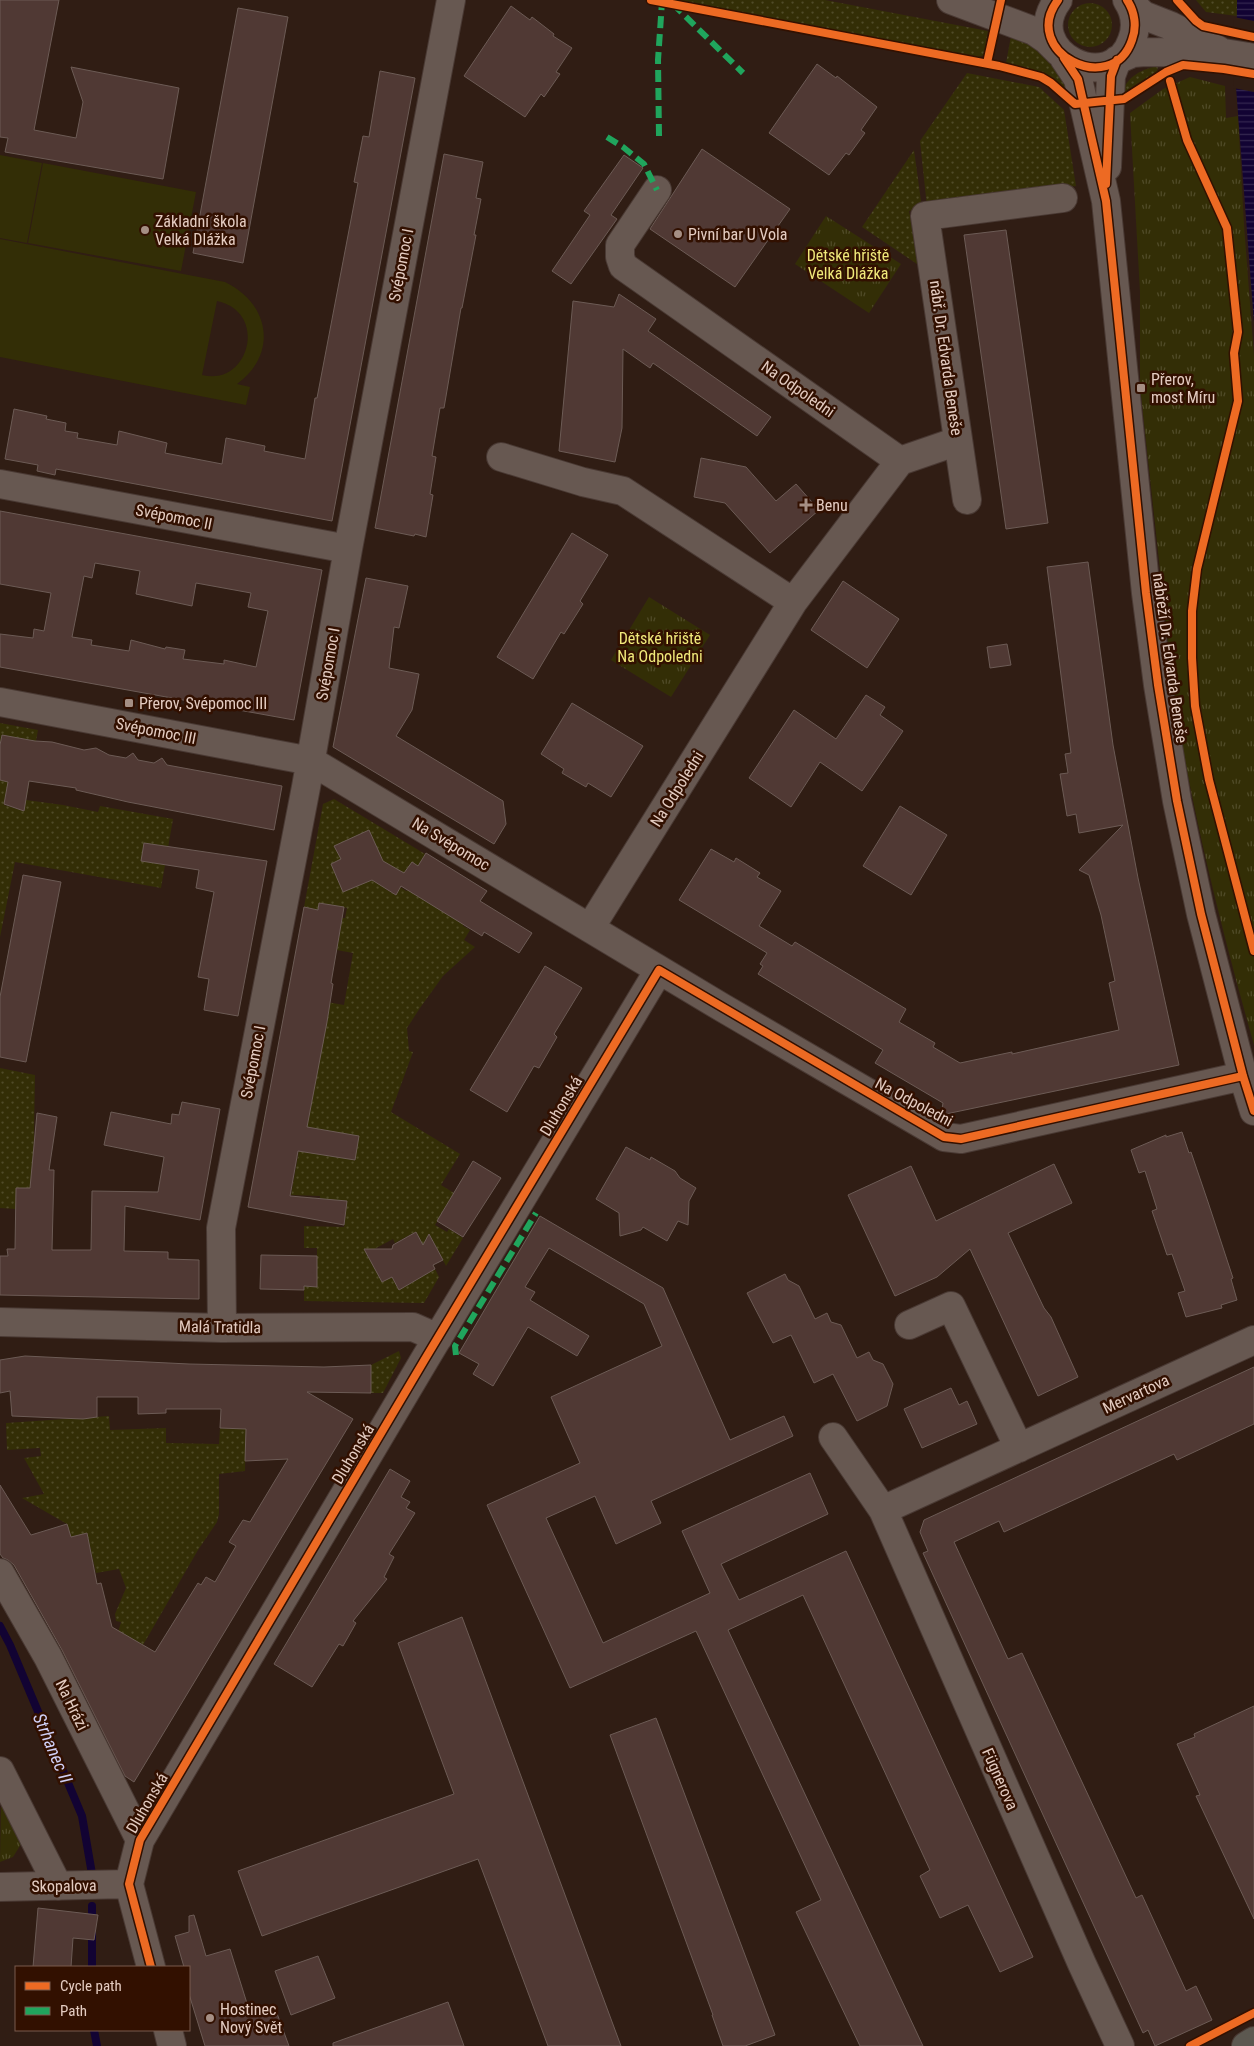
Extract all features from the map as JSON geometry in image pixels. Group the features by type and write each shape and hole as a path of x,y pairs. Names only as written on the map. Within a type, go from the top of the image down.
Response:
{"main road":[{"path":"1246,2046 1254,2041"}],"street":[{"name":"Svépomoc I","path":"222,1328 221,1228 311,761 348,549 451,0"},
{"path":"951,0 1034,31 1047,40 1062,55 1080,66 1096,68 1133,53 1145,52 1224,52 1254,58"},
{"path":"1058,0 1052,11 1050,28 1051,37 1062,55"},
{"path":"1128,1 1143,15 1171,26 1224,52"},
{"name":"nábřeží Dr. Edvarda Beneše","path":"1106,201 1111,76 1118,60 1126,53 1135,34 1134,12 1128,1"},
{"name":"nábřeží Dr. Edvarda Beneše","path":"1062,55 1078,79 1106,201 1146,593 1158,686 1177,801 1201,914 1243,1076 1254,1111"},
{"name":"Na Odpoledni","path":"657,190 620,245 620,257 624,266 900,461 793,602 590,928 944,1137 961,1138 1243,1076"},
{"name":"nábř. Dr. Edvarda Beneše","path":"967,500 925,216 1063,198"},
{"path":"900,461 958,441"},
{"path":"501,457 583,482 623,491 793,602"},
{"name":"Svépomoc II","path":"0,484 348,549"},
{"name":"Svépomoc III","path":"0,702 311,761"},
{"name":"Na Svépomoc","path":"311,761 590,928"},
{"name":"Dluhonská","path":"151,1966 129,1884 140,1840 659,970"},
{"path":"909,1325 951,1306 1019,1448"},
{"name":"Malá Tratidla","path":"0,1322 222,1328 413,1327 438,1338"},
{"name":"Mervartova","path":"883,1510 1254,1340"},
{"path":"833,1436 883,1510"},
{"name":"Fügnerova","path":"883,1510 1082,1964 1120,2046"},
{"name":"Na Hrázi","path":"0,1573 48,1656 140,1840"},
{"path":"0,1771 58,1886"},
{"name":"Skopalova","path":"0,1887 129,1884"},
{"path":"168,2031 172,2046"}],"green space":[{"path":"664,0 825,0 988,31 984,55 977,58"},
{"path":"1196,0 1237,0 1237,16 1206,12"},
{"path":"1094,3 1106,9 1111,17 1111,33 1106,41 1098,46 1086,47 1074,41 1069,33 1068,21 1074,9 1082,4"},
{"path":"1011,36 1032,46 1063,75 1074,101 1045,76 1006,63"},
{"path":"1158,66 1156,77 1120,97 1129,80 1144,70"},
{"path":"967,73 1039,87 1064,110 1076,186 927,207 920,141"},
{"path":"1190,77 1225,86 1226,118 1238,116 1254,356 1254,1045 1209,873 1190,786 1174,698 1140,386 1140,292 1130,113 1163,89"},
{"path":"914,150 922,208 909,211 920,266 862,227"},
{"path":"0,155 42,163 27,243 0,238"},
{"path":"43,163 196,192 181,271 28,243"},
{"name":"Dětské hřiště Velká Dlážka","path":"826,216 901,264 869,313 795,264"},
{"path":"0,239 225,282 240,291 251,302 259,315 263,329 263,344 259,358 250,372 237,384 250,387 246,405 0,357","holes":["217,301 233,308 243,319 247,332 247,347 241,360 231,370 218,376 202,375"]},
{"name":"Dětské hřiště Na Odpoledni","path":"649,597 710,635 671,697 611,660"},
{"path":"0,723 38,730 36,741 2,735 0,745"},
{"path":"30,777 27,796 6,792 4,805 24,811 26,800 98,812 100,806 173,819 161,888 15,862 0,937 0,780 11,782"},
{"path":"334,799 425,854 418,866 405,874 397,870 385,889 396,895 400,887 406,891 408,890 464,924 463,926 470,930 464,940 475,947 443,976 407,1028 409,1051 413,1052 391,1112 460,1154 441,1185 454,1193 435,1225 447,1232 449,1229 463,1238 446,1266 433,1241 423,1246 415,1232 395,1243 393,1239 367,1253 392,1277 399,1290 435,1269 439,1277 424,1303 304,1301 304,1286 317,1286 317,1248 304,1248 304,1226 344,1227 347,1201 320,1199 320,1196 291,1195 301,1139 262,1129 269,1094 274,1095 297,1016 284,1014 287,995 344,1005 353,953 337,950 342,918 345,918 347,908 320,903 318,910 304,907 323,804"},
{"path":"0,1068 35,1075 33,1188 16,1209 0,1208"},
{"path":"399,1351 401,1358 383,1393 371,1393 371,1365"},
{"path":"109,1416 110,1430 166,1428 166,1443 219,1444 220,1428 235,1429 246,1425 245,1471 219,1474 219,1514 217,1522 198,1550 143,1645 125,1635 117,1636 121,1622 116,1621 115,1614 126,1588 119,1569 96,1573 87,1533 71,1537 67,1524 22,1498 44,1494 24,1458 41,1456 40,1448 7,1450 6,1423"},
{"path":"1,1804 23,1841 13,1857 0,1862"}],"shaded area":[{"path":"1237,0 1254,0 1254,323 1236,87"}],"pier":[{"path":"1234,17 1254,21 1254,92 1233,88"}],"building":[{"path":"0,0 59,0 34,130 76,138 83,102 71,67 179,88 163,179 5,152 8,138 0,137"},
{"path":"511,6 530,20 532,17 554,34 553,36 572,48 556,72 560,74 544,97 541,94 525,117 464,76"},
{"path":"238,8 288,17 243,263 193,253"},
{"path":"817,64 836,78 837,76 877,107 861,130 865,133 849,155 846,153 829,175 769,133"},
{"path":"380,71 415,78 332,521 56,469 55,475 37,471 38,465 5,459 14,409 47,416 46,419 66,423 65,431 78,433 77,438 117,445 119,431 167,443 165,453 222,464 226,438 265,446 264,451 305,459 315,398 317,398 358,183 354,182 363,136 369,137"},
{"path":"702,149 790,209 735,287 650,229"},
{"path":"444,154 483,162 476,198 481,199 474,235 476,235 444,408 440,408 432,456 436,457 430,494 433,495 426,537 375,528"},
{"path":"624,155 643,168 611,215 617,219 571,284 552,271 590,215 584,211"},
{"path":"1006,230 1048,523 1006,529 964,235"},
{"path":"619,294 656,319 648,331 771,417 757,436 653,363 650,368 623,349 622,428 615,462 559,451 573,301 614,307"},
{"path":"701,458 746,467 776,501 796,484 819,510 770,553 725,503 694,497"},
{"path":"0,511 322,570 294,720 0,667 0,634 33,638 34,629 44,631 51,593 0,584","holes":["95,563 140,571 136,594 192,606 196,583 251,593 248,607 268,611 256,667 224,660 224,664 183,659 185,650 166,647 165,649 131,640 129,651 91,645 92,640 72,637 84,576 92,578"]},
{"path":"572,533 608,555 580,601 583,604 564,634 561,632 533,679 497,657"},
{"path":"1088,562 1113,745 1138,878 1179,1065 941,1115 943,1103 875,1063 883,1050 758,974 763,966 760,964 767,953 679,900 711,849 734,862 736,858 760,873 757,877 781,891 759,926 792,946 795,942 906,1009 899,1022 935,1043 933,1047 960,1063 1012,1052 1012,1054 1119,1030 1109,983 1115,981 1101,915 1089,875 1079,870 1123,825 1079,833 1076,814 1067,816 1060,774 1068,773 1065,754 1071,753 1047,567"},
{"path":"366,578 408,586 399,628 394,627 389,668 419,674 412,710 396,736 503,801 506,824 494,844 333,747"},
{"path":"843,581 899,619 867,668 811,630"},
{"path":"1007,644 1011,665 990,668 987,647"},
{"path":"866,695 885,707 880,715 903,731 862,791 820,762 791,807 749,778 794,710 836,739"},
{"path":"572,703 643,746 611,797 588,783 586,787 562,773 564,769 541,754"},
{"path":"2,735 52,742 84,750 96,748 109,755 126,758 133,753 138,760 154,763 162,758 167,765 282,786 274,830 128,802 76,790 76,788 29,781 24,811 4,804 8,782 0,780 0,745"},
{"path":"900,806 947,835 911,895 863,866"},
{"path":"369,830 383,861 404,873 412,862 418,866 426,853 487,891 480,901 532,933 519,953 484,932 482,936 401,886 396,895 372,880 343,892 331,864 341,859 334,846"},
{"path":"144,843 267,861 238,1016 204,1010 209,979 198,977 214,892 196,888 199,870 141,861"},
{"path":"23,875 61,882 26,1062 0,1057 0,997"},
{"path":"319,903 344,907 331,983 333,984 327,1022 307,1127 359,1136 355,1160 298,1151 290,1196 347,1201 344,1225 248,1207 304,907 318,910"},
{"path":"545,966 582,988 554,1034 557,1037 539,1068 534,1066 507,1112 470,1090"},
{"path":"182,1102 220,1109 200,1220 125,1206 124,1251 168,1252 168,1259 199,1260 199,1299 0,1295 0,1256 8,1256 7,1249 15,1249 16,1188 30,1188 37,1113 57,1117 49,1170 54,1170 52,1250 91,1250 92,1191 158,1192 164,1157 104,1145 111,1112 171,1124 172,1114 179,1115"},
{"path":"1182,1132 1189,1153 1191,1152 1233,1278 1231,1279 1237,1300 1221,1305 1222,1308 1186,1317 1178,1293 1185,1291 1172,1254 1167,1255 1152,1211 1157,1209 1145,1171 1139,1173 1131,1150 1166,1135 1166,1137"},
{"path":"626,1147 650,1160 651,1157 675,1171 680,1178 696,1188 689,1201 688,1225 678,1221 667,1241 643,1227 641,1230 620,1236 619,1213 596,1199"},
{"path":"473,1161 501,1178 463,1237 437,1221"},
{"path":"1054,1164 1072,1203 1008,1233 1044,1308 1051,1317 1078,1377 1038,1396 970,1249 937,1277 895,1296 848,1195 911,1166 936,1221"},
{"path":"540,1216 663,1288 730,1440 784,1416 793,1436 651,1501 661,1523 616,1544 595,1496 546,1518 603,1643 710,1593 682,1531 810,1473 828,1514 721,1564 739,1600 846,1551 1033,1957 1000,1972 968,1905 940,1918 920,1876 930,1870 803,1595 728,1630 923,2046 860,2046 796,1912 821,1900 696,1631 570,1688 487,1505 580,1463 551,1397 662,1346 644,1304 549,1248 525,1287 535,1292 530,1300 589,1336 577,1356 528,1327 493,1386 473,1374 479,1364 459,1353"},
{"path":"416,1232 423,1245 429,1234 443,1260 433,1265 435,1269 399,1290 392,1277 382,1282 364,1249 392,1249 393,1245"},
{"path":"261,1255 317,1256 317,1287 304,1286 304,1290 260,1289"},
{"path":"785,1274 788,1280 799,1286 815,1319 827,1313 831,1322 841,1325 857,1358 869,1352 873,1360 883,1364 893,1384 887,1406 857,1421 833,1374 814,1383 791,1335 773,1343 747,1293"},
{"path":"25,1356 189,1364 324,1367 371,1365 371,1393 307,1392 353,1419 134,1782 125,1776 62,1650 14,1565 0,1554 0,1485 31,1535 67,1524 71,1537 87,1533 97,1584 101,1583 112,1627 155,1652 198,1583 201,1585 206,1577 215,1582 236,1546 229,1542 243,1520 250,1522 288,1459 245,1461 246,1429 220,1428 221,1409 166,1409 166,1413 138,1414 138,1397 97,1397 97,1417 83,1419 12,1416 10,1391 0,1393 0,1360"},
{"path":"1254,1367 1254,1424 1177,1460 1174,1454 1004,1532 999,1521 954,1542 1008,1659 1022,1653 1136,1898 1142,1895 1186,1991 1196,1986 1212,2020 1155,2046 1148,2030 1143,2033 923,1553 928,1551 920,1532 924,1520"},
{"path":"951,1388 959,1405 967,1401 977,1424 922,1448 904,1409"},
{"path":"390,1469 410,1481 401,1497 410,1502 406,1508 415,1513 389,1554 394,1557 384,1577 387,1579 353,1621 356,1623 343,1646 339,1644 312,1687 274,1664"},
{"path":"462,1617 621,2046 548,2046 478,1859 262,1936 238,1871 454,1794 398,1643"},
{"path":"1254,1706 1254,1919 1196,1796 1200,1795 1177,1744 1195,1737 1194,1734"},
{"path":"656,1718 775,2035 745,2046 723,2046 610,1735"},
{"path":"38,1908 98,1915 94,1940 73,1938 71,1966 33,1966"},
{"path":"194,1915 206,1956 230,1949 250,2013 275,2008 289,2046 205,2046 190,1997 190,1966 184,1966 175,1936 189,1932 189,1916"},
{"path":"318,1956 335,1998 291,2015 275,1971"},
{"path":"448,2002 464,2046 333,2046 333,2043"}],"waterway":[{"name":"Strhanec II","path":"0,1626 10,1645 82,1816 92,1874"},
{"name":"Strhanec II","path":"92,1906 92,1966"},
{"name":"Strhanec II","path":"94,2031 97,2046"}],"marked path":[{"path":"659,136 658,60 662,2"},
{"path":"673,4 743,73"},
{"path":"607,137 644,164 657,190"},
{"path":"456,1355 455,1346 536,1213"}],"cycle path":[{"path":"651,0 999,66 1041,77 1051,83 1075,104 1124,99 1166,72 1183,65 1254,74"},
{"path":"987,63 1001,0"},
{"path":"1058,0 1049,19 1050,36 1059,51 1073,62 1090,67 1107,66 1121,57 1132,40 1134,20 1132,9 1127,0"},
{"path":"1177,0 1203,26 1254,37"},
{"path":"1064,58 1078,79 1106,201 1146,593 1158,685 1177,801 1201,914 1243,1076 1254,1111"},
{"path":"1106,184 1111,76 1117,60"},
{"path":"1170,81 1187,140 1227,228 1238,332 1234,353 1238,401 1197,569 1192,611 1192,658 1195,706 1209,780 1254,951"},
{"path":"151,1966 129,1884 140,1840 425,1359 659,970 944,1137 961,1139 1243,1076"},
{"path":"1190,2046 1254,2013"}],"place":[{"name":"Základní škola Velká Dlážka","path":"145,230"},
{"name":"Pivní bar U Vola","path":"678,234"},
{"name":"Přerov, most Míru","path":"1141,388"},
{"name":"Benu","path":"806,505"},
{"name":"Přerov, Svépomoc III","path":"129,703"},
{"name":"Hostinec Nový Svět","path":"210,2018"}]}
